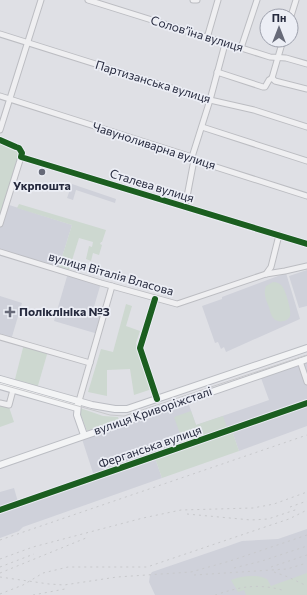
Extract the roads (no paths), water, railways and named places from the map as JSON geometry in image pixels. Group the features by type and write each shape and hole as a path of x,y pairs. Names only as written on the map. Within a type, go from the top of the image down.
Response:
{"main road":[{"name":"вулиця Криворіжсталі","path":"0,379 108,408 127,409 307,348"},
{"name":"вулиця Криворіжсталі","path":"0,465 307,359"},
{"path":"0,386 77,408"},
{"path":"79,401 77,415 84,435"}],"street":[{"path":"0,130 41,0"},
{"name":"Соловʼїна вулиця","path":"88,0 225,44 270,57 307,64"},
{"path":"207,38 218,0"},
{"path":"241,48 257,0"},
{"name":"Партизанська вулиця","path":"0,34 210,100 254,110 307,127"},
{"path":"185,207 193,159 225,44"},
{"path":"217,72 265,87 272,78 281,48"},
{"path":"272,78 307,89"},
{"name":"Чавуноливарна вулиця","path":"0,96 307,196"},
{"path":"202,127 307,160"},
{"path":"0,140 19,148 22,153 0,224"},
{"name":"Сталева вулиця","path":"21,157 307,244"},
{"path":"266,274 271,267 279,235"},
{"name":"вулиця Віталія Власова","path":"0,252 177,304 266,274 307,266"},
{"path":"79,401 112,286"},
{"path":"0,337 90,362"},
{"path":"300,361 307,382"},
{"path":"0,403 9,405 13,390"},
{"name":"Ферганська вулиця","path":"0,510 307,403"}],"tram line":[{"path":"0,384 110,415 124,416 307,355"}],"railway":[{"path":"0,540 307,435"},
{"path":"0,559 33,547 143,518 181,510 253,508 274,504 307,492"},
{"path":"290,507 307,501"},
{"path":"187,514 251,520 268,519 298,509"},
{"path":"0,594 23,585 43,573 68,567 147,567 289,519 307,510"},
{"path":"0,577 64,585 117,577 191,572 230,561 307,535"},
{"path":"0,573 86,538"},
{"path":"234,568 262,561 307,546"},
{"path":"0,567 34,554"},
{"path":"271,567 307,555"},
{"path":"194,575 287,569 307,563"},
{"path":"274,572 307,586"},
{"path":"215,595 232,590 256,586 282,590"},
{"path":"33,595 65,589"}],"place":[{"name":"Укрпошта","path":"42,172"},
{"name":"Поліклініка №3","path":"10,312"}]}
